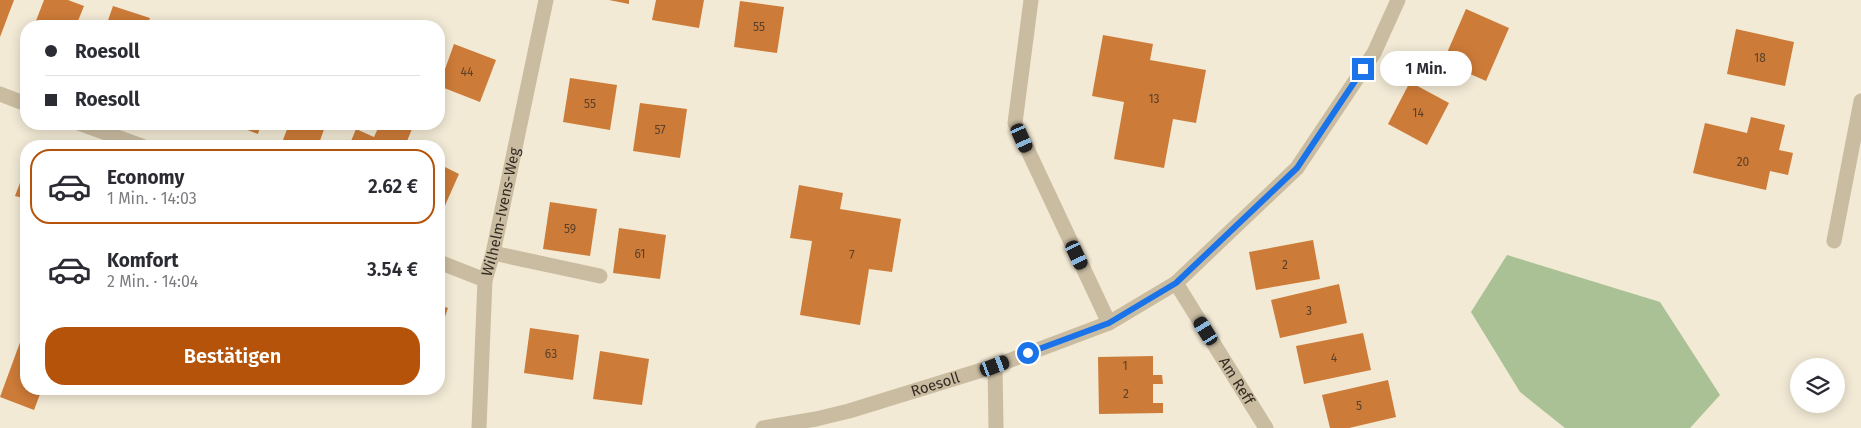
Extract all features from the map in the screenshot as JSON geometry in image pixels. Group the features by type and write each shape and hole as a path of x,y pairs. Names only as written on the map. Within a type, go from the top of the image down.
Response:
{"street":[{"name":"Wilhelm-Ivens-Weg","path":"478,428 485,280 493,254 546,0"},
{"path":"1031,0 1015,123 1109,323"},
{"name":"Roesoll","path":"764,428 849,411 995,366 1109,323 1176,283 1297,168 1374,53 1398,0"},
{"path":"0,94 20,102"},
{"path":"1834,241 1861,101"},
{"path":"98,130 125,140"},
{"path":"493,254 600,276"},
{"path":"445,264 485,280"},
{"name":"Am Reff","path":"1176,283 1266,428"},
{"path":"995,366 996,428"}],"green space":[{"path":"1507,255 1660,302 1720,395 1690,428 1565,428 1520,392 1471,312"}],"building":[{"path":"0,0 14,0 0,37"},
{"path":"44,0 68,0 84,6 78,20 36,20"},
{"path":"609,0 629,0 629,4"},
{"path":"656,0 704,0 699,28 652,20"},
{"path":"740,1 784,7 777,53 734,47"},
{"path":"113,6 150,18 149,20 108,20"},
{"path":"1466,9 1509,28 1486,81 1443,62"},
{"path":"1736,29 1794,42 1785,86 1727,74"},
{"path":"1103,35 1153,44 1150,60 1206,70 1196,123 1173,119 1164,168 1114,159 1124,102 1092,96"},
{"path":"454,44 496,60 480,102 445,88 445,69"},
{"path":"570,78 617,85 610,130 563,122"},
{"path":"1410,82 1449,103 1427,145 1388,124"},
{"path":"640,103 687,109 680,158 633,151"},
{"path":"1751,117 1785,125 1779,150 1793,153 1788,175 1770,171 1766,190 1693,173 1705,123 1747,133"},
{"path":"248,130 259,130 258,134"},
{"path":"287,130 324,130 320,140 283,140"},
{"path":"356,130 374,137 377,130 412,130 407,140 351,140"},
{"path":"445,167 459,174 445,206"},
{"path":"20,183 20,197 15,196"},
{"path":"799,185 843,193 840,209 901,219 892,272 869,269 860,325 800,315 812,241 790,238"},
{"path":"550,202 597,209 590,256 543,249"},
{"path":"619,228 666,235 660,279 613,273"},
{"path":"1313,240 1320,279 1256,290 1249,252"},
{"path":"1339,284 1347,323 1280,338 1271,300"},
{"path":"530,328 579,335 573,380 524,373"},
{"path":"1363,333 1371,370 1304,384 1296,346"},
{"path":"20,342 20,395 40,395 34,410 0,397"},
{"path":"600,351 649,359 642,405 593,399"},
{"path":"1153,356 1153,375 1162,375 1163,384 1153,384 1153,403 1163,403 1163,413 1099,414 1098,357"},
{"path":"1388,380 1396,417 1349,428 1330,428 1322,395"}],"route":[{"path":"1028,353 1109,323 1176,283 1297,168 1363,69"}]}
